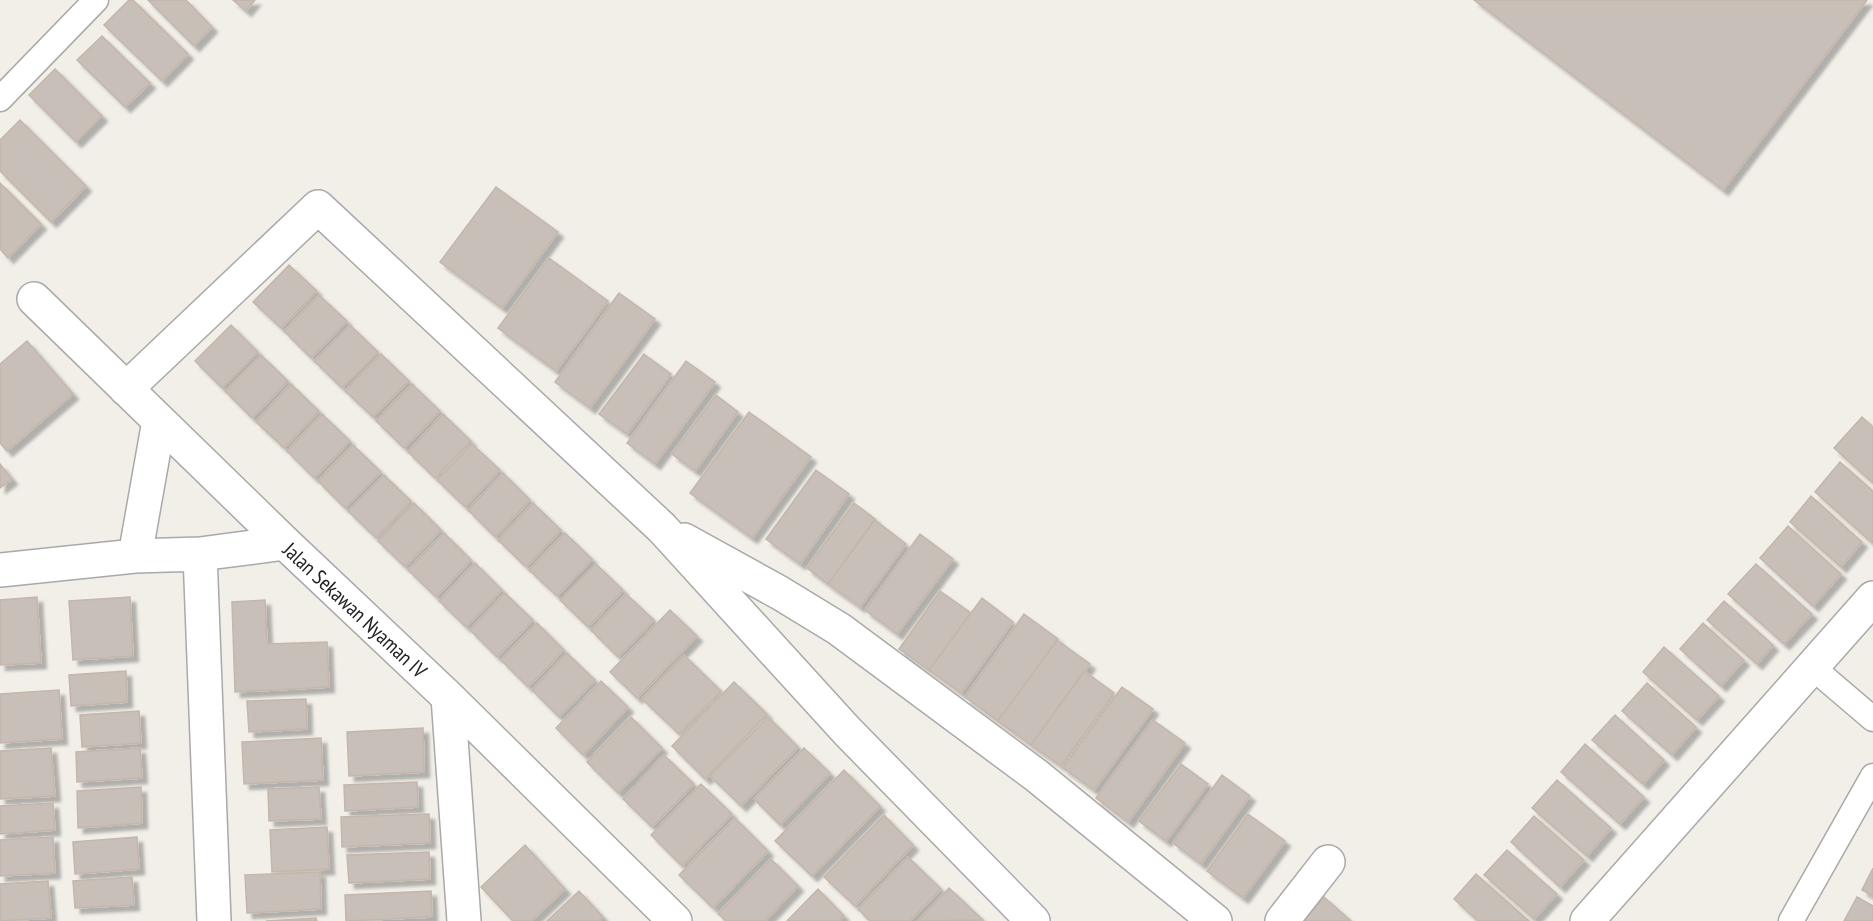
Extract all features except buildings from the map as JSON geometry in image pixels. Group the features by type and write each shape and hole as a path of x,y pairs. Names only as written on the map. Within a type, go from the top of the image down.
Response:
{"street":[{"path":"126,389 318,207 662,528 847,731 1033,921"},
{"name":"Jalan Sekawan Nyaman IV","path":"34,299 285,543 448,697 675,921"},
{"path":"135,556 159,421"},
{"path":"662,528 780,593 839,629 1037,776 1215,921"},
{"path":"0,570 135,556 200,554 285,543"},
{"path":"200,554 214,921"},
{"path":"1587,921 1873,598"},
{"path":"448,697 464,921"},
{"path":"1282,921 1328,862"}],"lane":[{"path":"0,99 96,0"},
{"path":"1812,668 1873,719"},
{"path":"1791,921 1873,776"}]}
